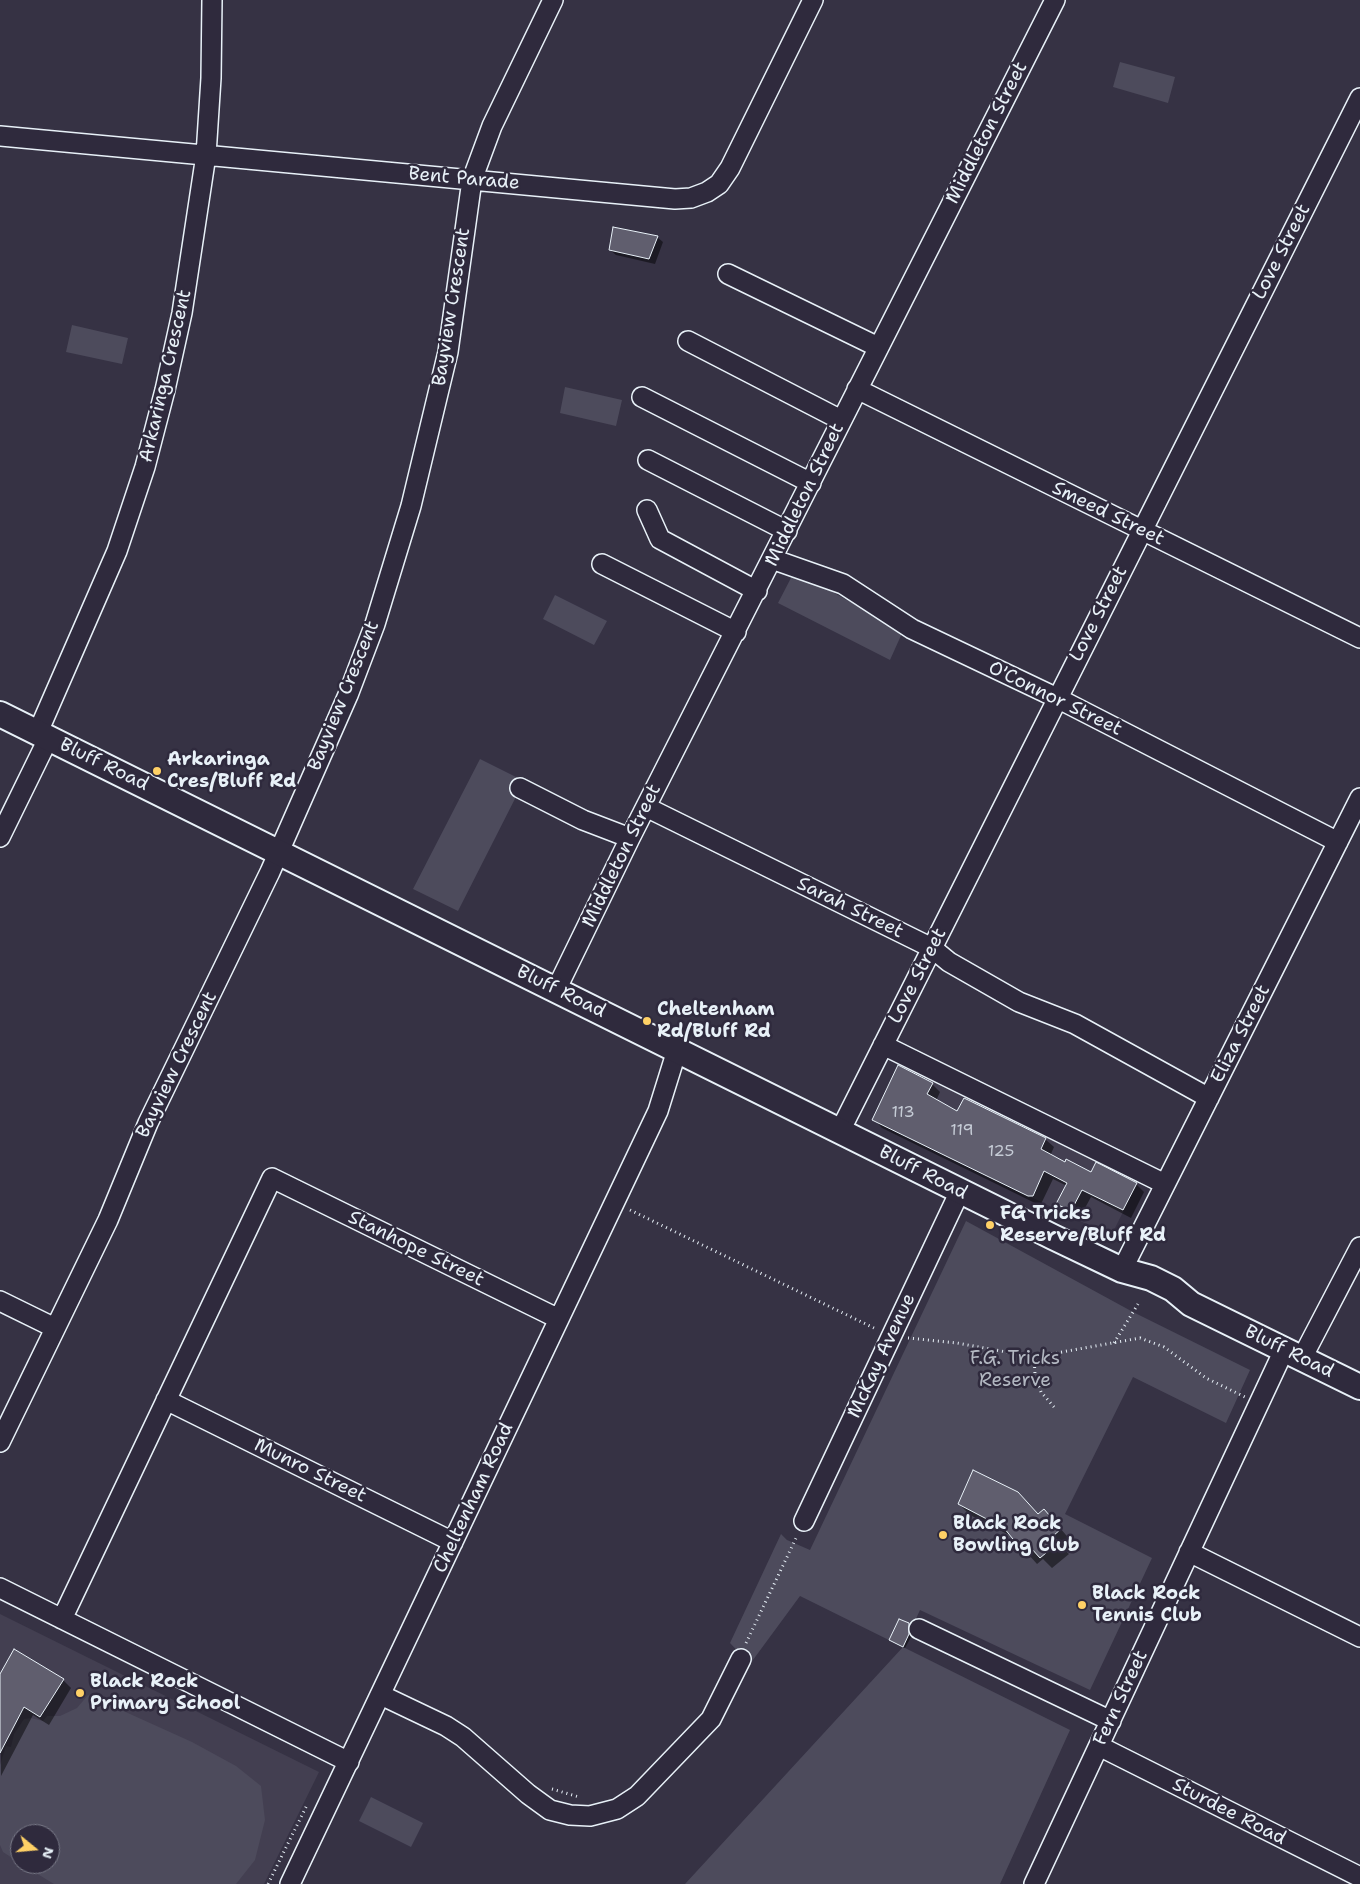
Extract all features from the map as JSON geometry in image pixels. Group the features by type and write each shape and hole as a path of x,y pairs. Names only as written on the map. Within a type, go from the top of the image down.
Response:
{"main road":[{"name":"Bluff Road","path":"0,714 1122,1270 1145,1289 1168,1301 1191,1304 1360,1387"}],"street":[{"name":"Arkaringa Crescent","path":"0,836 117,551 145,467 182,314 206,155 211,78 212,0"},
{"name":"Bayview Crescent","path":"0,1442 108,1220 148,1123 279,852 348,695 375,624 411,506 448,352 472,180 492,126 553,0"},
{"name":"Bent Parade","path":"0,136 675,199 691,198 707,192 719,184 730,168 813,0"},
{"name":"Middleton Street","path":"556,990 630,838 757,591 841,420 1055,0"},
{"name":"Love Street","path":"840,1131 1360,98"},
{"path":"728,274 878,347"},
{"path":"688,341 841,420"},
{"name":"Smeed Street","path":"857,389 1360,638"},
{"path":"642,397 811,483"},
{"path":"648,460 787,531"},
{"path":"647,510 660,539 757,591"},
{"name":"O'Connor Street","path":"772,559 843,584 912,629 1057,698 1338,842"},
{"path":"602,564 736,632"},
{"path":"520,788 583,820 630,838"},
{"name":"Eliza Street","path":"1122,1270 1360,798"},
{"name":"Sarah Street","path":"646,807 932,948 948,962 1019,1002 1075,1024 1209,1098"},
{"path":"883,1045 1165,1184"},
{"name":"Cheltenham Road","path":"290,1884 685,1054"},
{"name":"Stanhope Street","path":"166,1400 272,1178 559,1319"},
{"name":"McKay Avenue","path":"804,1521 960,1191"},
{"name":"Fern Street","path":"1034,1884 1259,1404 1293,1354 1360,1247"},
{"path":"0,1301 55,1328"},
{"path":"62,1620 166,1400"},
{"name":"Munro Street","path":"166,1400 453,1542"},
{"path":"1189,1552 1360,1637"},
{"path":"0,1588 349,1762"},
{"path":"919,1629 1110,1721"},
{"path":"381,1695 457,1734 528,1794 550,1810 570,1815 590,1816 617,1809 637,1796 711,1718 743,1652"},
{"name":"Sturdee Road","path":"1099,1746 1360,1877"}],"path":[{"path":"615,1203 892,1337 957,1343 1034,1358 1140,1338 1164,1347 1206,1378 1259,1404"},
{"path":"1114,1344 1138,1304"},
{"path":"1034,1358 1034,1374 1041,1392 1054,1407"},
{"path":"743,1652 804,1521"},
{"path":"544,1787 582,1798"},
{"path":"268,1884 300,1816 312,1798"}],"shaded area":[{"path":"901,1061 1140,1178 1111,1236 873,1120"},
{"name":"Black Rock Primary School","path":"0,1614 319,1772 264,1884 0,1884"}],"green space":[{"path":"1120,62 1175,77 1168,103 1113,87"},
{"path":"72,325 128,338 122,364 66,352"},
{"path":"565,387 622,400 616,426 560,413"},
{"path":"792,576 807,578 903,631 890,660 778,603"},
{"path":"555,595 607,621 594,645 543,619"},
{"path":"480,759 524,781 458,911 413,889"},
{"name":"F.G. Tricks Reserve","path":"966,1221 1133,1312 1250,1370 1226,1423 1133,1377 1065,1514 1152,1558 1090,1690 920,1610 903,1647 800,1596 750,1664 730,1643 781,1534 787,1540 810,1550"},
{"path":"903,1647 1070,1730 1000,1884 685,1884"},
{"name":"Black Rock Primary School","path":"88,1695 192,1742 236,1766 261,1786 265,1820 255,1860 236,1884 54,1884 38,1874 60,1874 60,1824 10,1824 10,1857 3,1852 0,1845 0,1765 6,1746 11,1747 14,1734 24,1719 31,1718 43,1721 47,1716 60,1716 77,1708"},
{"path":"371,1797 423,1823 411,1847 359,1821"}],"building":[{"path":"613,227 658,236 649,259 609,250"},
{"path":"898,1065 933,1083 927,1094 957,1111 964,1098 1046,1138 1041,1149 1065,1162 1066,1159 1091,1172 1096,1162 1137,1183 1123,1210 1082,1190 1071,1211 1056,1204 1067,1183 1044,1171 1033,1196 1028,1196 872,1120"},
{"path":"973,1470 1018,1492 1038,1514 1044,1509 1061,1529 1053,1536 1059,1542 1040,1558 1031,1548 1025,1554 1004,1528 958,1504"},
{"path":"899,1619 909,1623 909,1634 903,1647 889,1640"},
{"path":"14,1649 64,1679 40,1717 24,1707 0,1753 0,1674"}],"place":[{"name":"Arkaringa Cres/Bluff Rd","path":"157,771"},
{"name":"Cheltenham Rd/Bluff Rd","path":"647,1021"},
{"name":"FG Tricks Reserve/Bluff Rd","path":"990,1225"},
{"name":"Black Rock Bowling Club","path":"943,1535"},
{"name":"Black Rock Tennis Club","path":"1082,1605"},
{"name":"Black Rock Primary School","path":"80,1693"}]}
